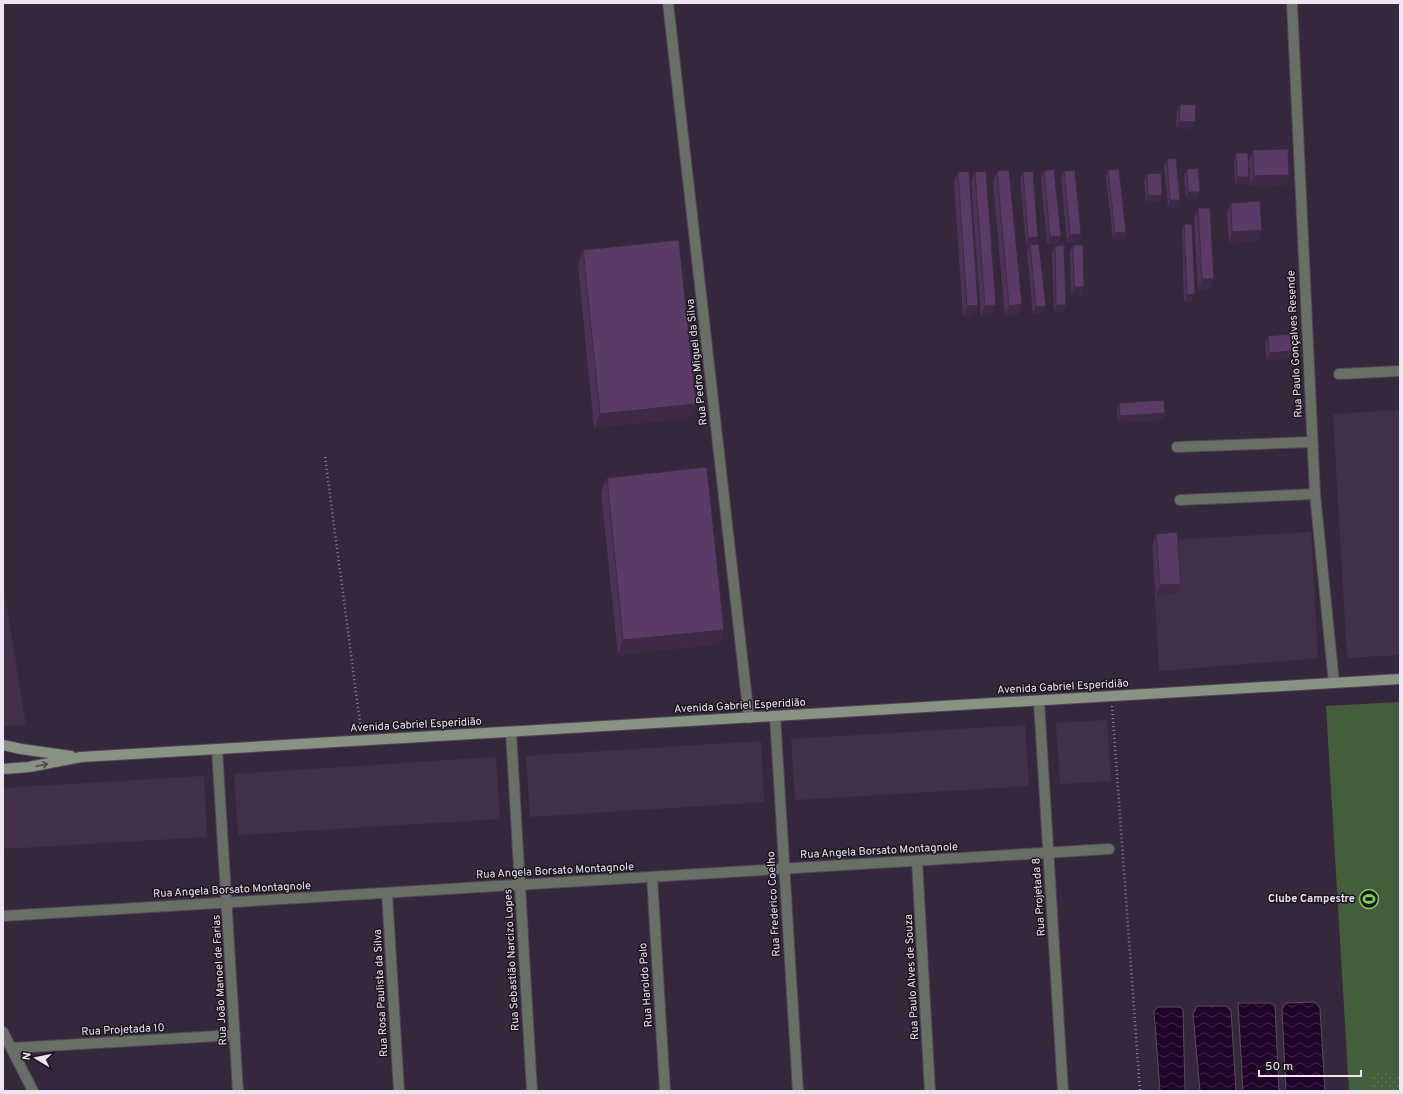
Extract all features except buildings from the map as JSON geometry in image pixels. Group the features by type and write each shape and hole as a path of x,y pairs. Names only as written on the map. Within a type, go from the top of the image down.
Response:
{"main road":[{"name":"Avenida Gabriel Esperidião","path":"3,769 29,767 81,757 217,748 1400,679"},
{"name":"Avenida Gabriel Esperidião","path":"3,745 20,749 81,757"}],"street":[{"name":"Rua Pedro Miguel da Silva","path":"668,3 749,718"},
{"name":"Rua Paulo Gonçalves Resende","path":"1292,3 1315,494 1334,683"},
{"path":"1339,374 1400,372"},
{"path":"1177,447 1312,442"},
{"path":"1180,500 1315,494"},
{"name":"Rua Projetada 8","path":"1039,701 1063,1091"},
{"name":"Rua Frederico Coelho","path":"775,716 798,1091"},
{"name":"Rua Sebastião Narcizo Lopes","path":"511,732 532,1091"},
{"name":"Rua João Manoel de Farias","path":"217,748 238,1091"},
{"name":"Rua Angela Borsato Montagnole","path":"3,916 652,878 1109,849"},
{"name":"Rua Paulo Alves de Souza","path":"917,861 930,1091"},
{"name":"Rua Haroldo Palo","path":"652,878 665,1091"},
{"name":"Rua Rosa Paulista da Silva","path":"387,893 399,1091"},
{"path":"3,1032 33,1091"},
{"name":"Rua Projetada 10","path":"12,1048 235,1035"}],"path":[{"path":"325,457 362,740"},
{"path":"1111,697 1140,1091"}],"shaded area":[{"path":"1400,410 1400,655 1347,658 1333,414"},
{"path":"1311,532 1318,658 1159,671 1152,544 1172,543 1172,540"},
{"path":"3,584 26,725 3,726"},
{"path":"1107,720 1111,781 1060,784 1056,723"},
{"path":"1025,725 1029,786 795,800 791,739"},
{"path":"761,741 764,802 530,817 526,756"},
{"path":"496,757 500,819 238,835 234,774"},
{"path":"204,776 207,837 3,849 3,788"}],"green space":[{"name":"Clube Campestre","path":"1400,702 1400,1091 1349,1091 1326,706"},
{"path":"1372,1073 1400,1075 1400,1091 1373,1091"}],"water":[{"path":"1315,1002 1320,1008 1325,1091 1286,1091 1282,1009 1286,1003"},
{"path":"1238,1003 1271,1003 1275,1005 1279,1091 1243,1091"},
{"path":"1197,1006 1226,1006 1231,1011 1236,1091 1200,1091 1193,1014"},
{"path":"1158,1007 1180,1007 1183,1010 1185,1091 1160,1091 1154,1011"}],"place":[{"name":"Clube Campestre","path":"1369,899"}]}
